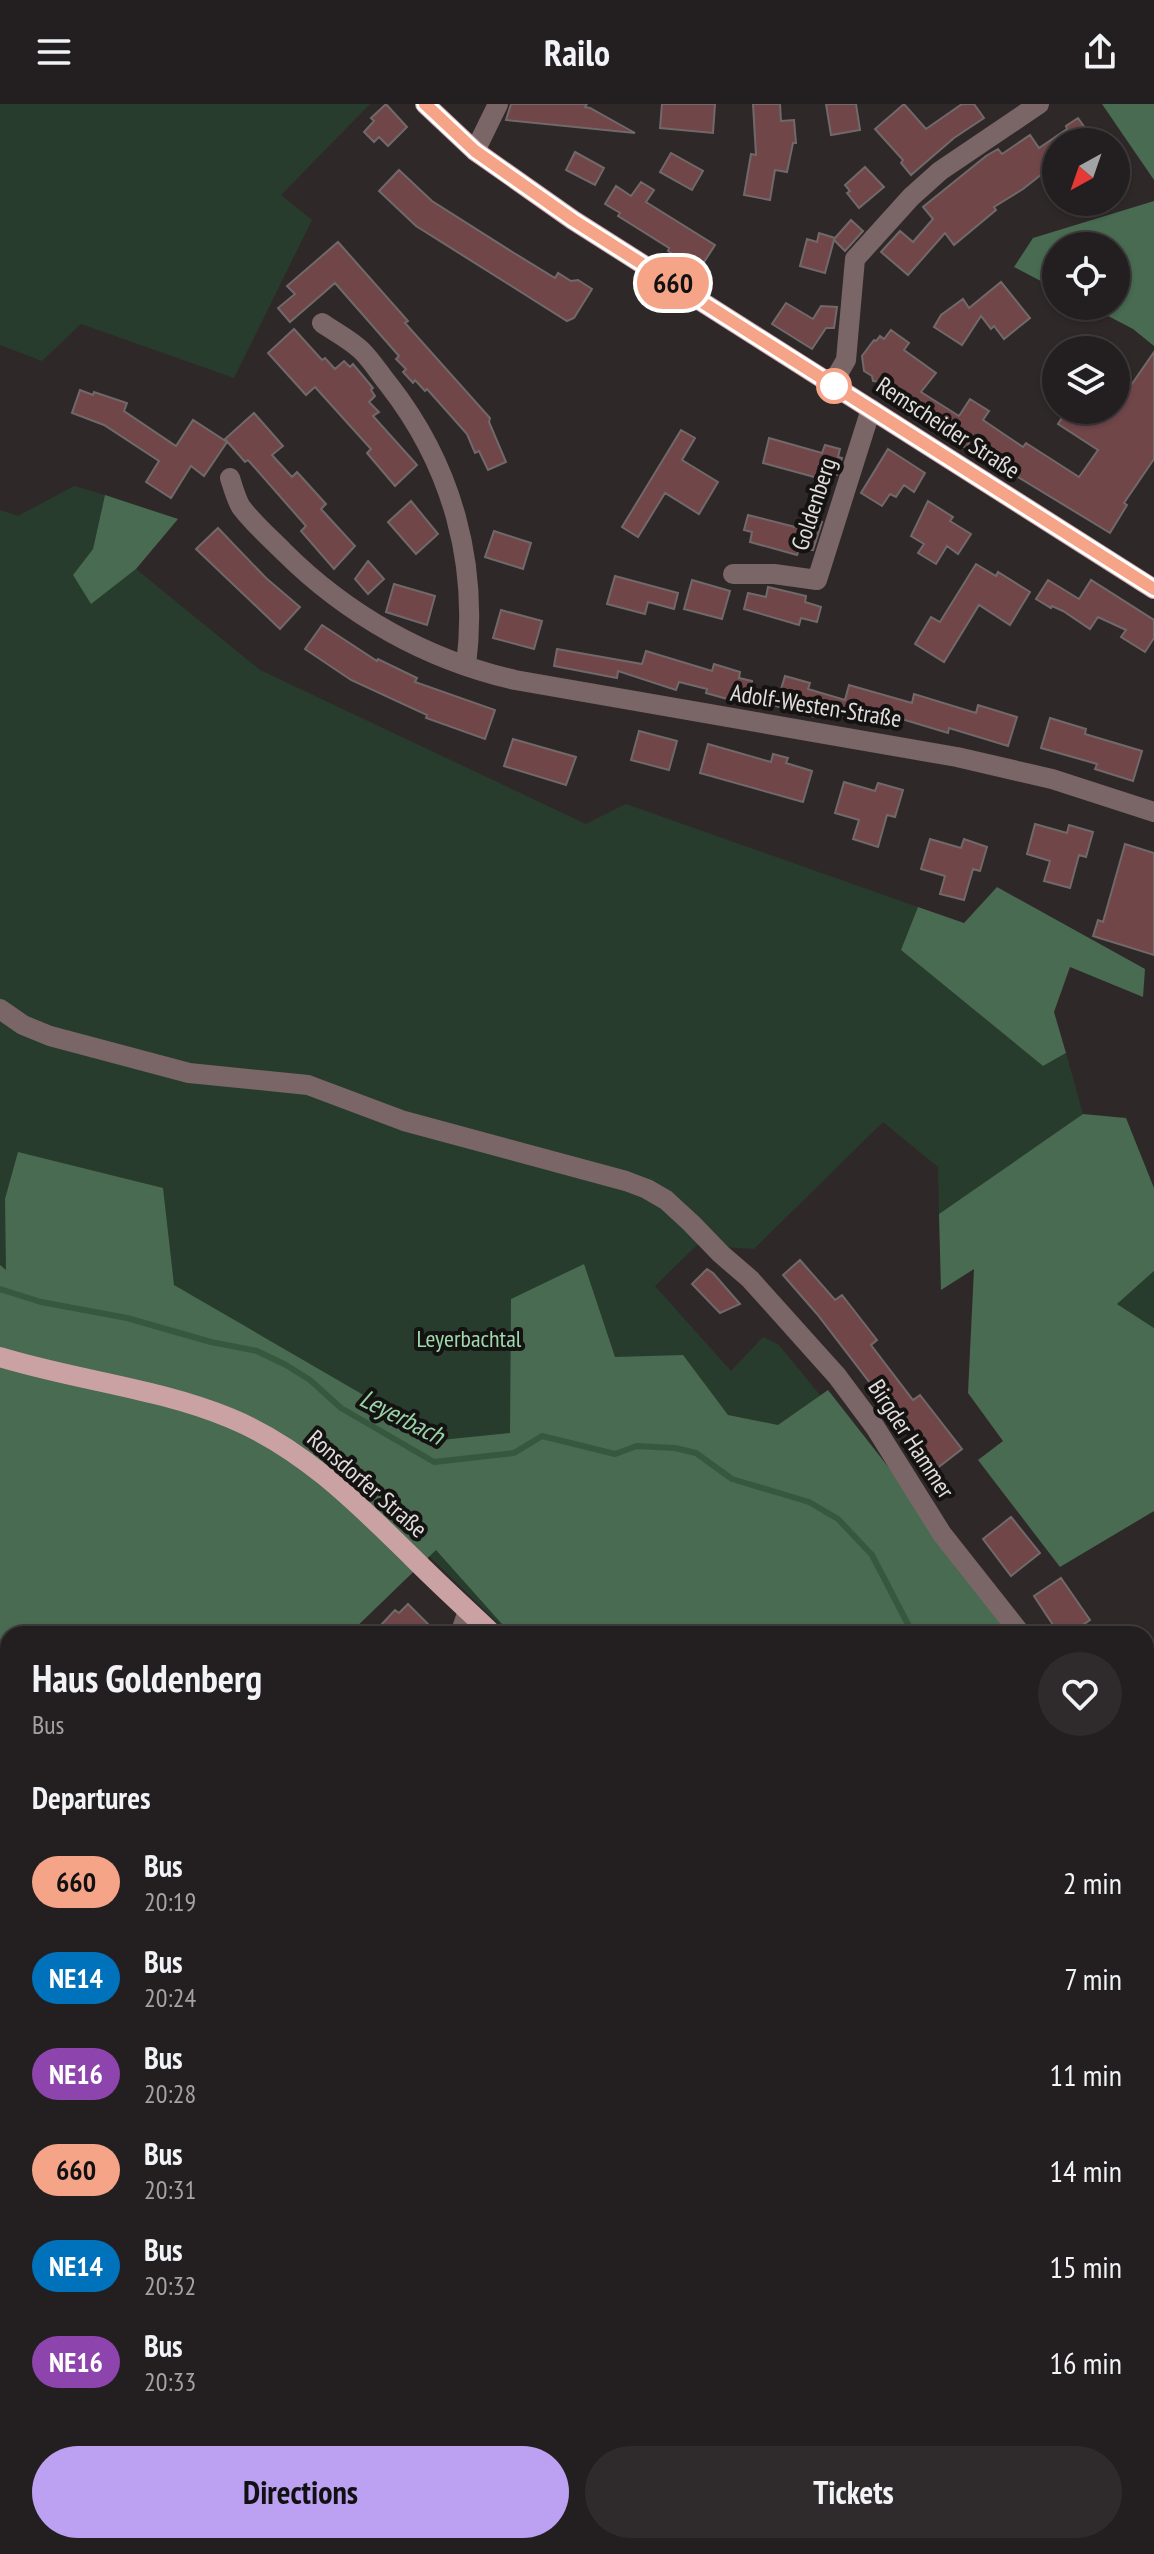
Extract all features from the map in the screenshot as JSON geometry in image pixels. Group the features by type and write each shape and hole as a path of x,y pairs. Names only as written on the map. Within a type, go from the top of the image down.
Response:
{"main road":[{"name":"Remscheider Straße","path":"425,104 475,151 573,220 1154,589"},
{"name":"Ronsdorfer Straße","path":"0,1357 193,1405 263,1434 289,1449 360,1505 484,1626"}],"street":[{"path":"475,151 498,104"},
{"path":"832,384 846,360 855,259 911,197 940,171 1039,104"},
{"path":"322,323 361,350 409,411 431,448 447,485 456,515 468,587 469,646 466,666"},
{"name":"Goldenberg","path":"733,574 774,574 817,580 871,409"},
{"name":"Adolf-Westen-Straße","path":"230,478 240,505 321,586 381,628 420,649 466,666 545,686 957,757 1052,779 1154,812"},
{"name":"Birgder Hammer","path":"0,1009 23,1025 50,1036 189,1073 308,1085 404,1121 626,1181 666,1200 750,1279 856,1400 942,1534 1015,1626"},
{"path":"463,1626 468,1611"}],"green space":[{"path":"0,104 370,104 281,195 312,220 234,378 81,324 42,361 0,345"},
{"path":"1102,104 1154,104 1154,180 1130,145 1130,128 1118,128"},
{"path":"1154,201 1154,346 1116,320 1130,320 1130,232 1053,232 1105,216 1130,216 1130,208"},
{"path":"1042,235 1042,282 1014,267 1033,238"},
{"name":"Leyerbachtal","path":"74,486 105,495 93,549 73,575 91,603 136,569 260,670 586,824 626,804 918,907 902,951 1043,1066 1066,1053 1083,1114 939,1214 938,1167 883,1122 754,1249 697,1245 655,1286 731,1371 763,1337 778,1344 838,1417 996,1626 501,1626 350,1479 0,1343 0,510 18,516"},
{"path":"105,495 178,519 136,569 91,604 73,575 93,549"},
{"path":"997,887 1145,969 1143,997 1070,967 1054,1012 1066,1053 1043,1066 901,950 918,907 964,923"},
{"path":"1083,1114 1126,1118 1154,1188 1154,1271 1117,1304 1154,1328 1154,1511 1060,1567 978,1460 1003,1441 968,1393 974,1269 941,1290 939,1214"},
{"path":"18,1152 163,1188 174,1285 441,1440 510,1433 511,1299 584,1264 615,1357 683,1355 728,1415 778,1425 828,1390 1011,1626 504,1626 436,1550 357,1626 0,1626 0,1265 6,1270 5,1199"},
{"path":"1154,1271 1154,1328 1117,1304"}],"building":[{"path":"386,104 407,127 388,146 379,137 374,142 364,132 374,121 371,118"},
{"path":"511,104 587,104 585,107 635,133 506,120"},
{"path":"662,104 715,104 713,133 660,128"},
{"path":"753,104 780,104 781,121 794,120 796,143 793,143 787,172 775,170 770,200 744,195 751,154 756,155"},
{"path":"826,104 856,104 860,130 831,135"},
{"path":"904,104 926,129 962,104 974,104 984,118 954,138 911,175 901,163 903,160 875,129"},
{"path":"1078,118 1085,128 1067,128"},
{"path":"1030,135 1039,148 1042,146 1042,174 994,207 996,210 954,245 945,233 908,275 881,252 900,231 913,242 933,219 923,207 986,156 998,149 1002,154"},
{"path":"575,152 604,168 595,185 566,170"},
{"path":"671,153 703,171 692,190 660,172"},
{"path":"865,167 884,187 859,208 847,193 850,191 845,185"},
{"path":"399,170 432,201 514,253 555,278 558,273 592,289 574,318 567,321 416,226 379,191"},
{"path":"641,182 654,190 646,202 715,245 699,270 605,204 616,186 631,196"},
{"path":"851,220 863,231 845,251 834,240 825,273 800,266 807,239 817,242 819,233 835,238"},
{"path":"338,242 490,418 506,462 488,470 479,451 475,453 467,434 427,389 425,391 415,380 413,383 403,372 406,369 396,359 399,356 335,283 290,322 278,308 295,294 287,286"},
{"path":"1001,282 1030,318 1004,339 981,316 962,345 934,327 941,315 963,299 969,308"},
{"path":"786,303 813,319 821,306 837,307 834,328 826,328 812,349 772,324"},
{"path":"294,329 322,360 325,358 335,369 344,361 350,367 353,364 373,388 371,390 375,396 369,402 379,412 373,416 417,465 395,486 367,453 371,449 315,387 306,395 268,353"},
{"path":"891,330 909,343 904,350 936,373 921,392 959,416 970,399 989,411 983,420 1023,447 1026,443 1079,477 1098,450 1058,424 1130,424 1130,387 1154,352 1154,459 1124,503 1127,505 1110,533 1008,471 1010,467 970,441 966,448 926,424 929,419 896,392 873,381 872,376 864,371 862,356 874,340 880,336 884,339"},
{"path":"80,390 127,403 124,411 176,446 193,420 227,442 204,476 191,466 171,498 146,482 159,461 104,425 72,413"},
{"path":"254,413 283,446 272,455 292,477 297,472 326,504 321,509 355,546 334,569 301,531 306,526 248,460 245,462 225,439"},
{"path":"681,430 695,438 682,460 718,482 699,514 665,493 638,537 622,527"},
{"path":"769,438 822,453 825,445 840,449 838,457 842,458 837,475 820,473 818,478 763,463"},
{"path":"888,449 925,473 914,492 904,485 896,497 890,494 882,506 861,493"},
{"path":"411,501 438,534 416,554 388,522"},
{"path":"928,501 953,517 950,521 971,534 958,554 947,546 936,564 918,553 924,544 911,536"},
{"path":"748,515 803,529 806,518 822,522 813,550 799,550 797,555 750,542 752,532 744,530"},
{"path":"218,528 266,578 300,607 280,629 196,549"},
{"path":"494,531 531,543 523,569 485,557"},
{"path":"368,561 384,579 368,594 355,579"},
{"path":"976,564 996,576 998,572 1030,592 1010,625 979,605 944,662 915,644 931,617 940,622"},
{"path":"615,576 678,593 674,609 648,602 645,614 607,604"},
{"path":"692,580 730,591 722,619 684,609"},
{"path":"1048,580 1079,599 1091,580 1154,620 1154,638 1145,652 1121,637 1126,630 1098,617 1090,629 1063,611 1051,608 1036,599"},
{"path":"394,584 435,596 427,625 386,612"},
{"path":"768,587 806,596 805,602 821,607 817,622 801,618 799,625 744,609 748,593 766,597"},
{"path":"501,610 542,621 534,649 493,638"},
{"path":"322,625 377,661 417,678 415,682 495,710 485,739 426,718 427,715 351,680 305,649"},
{"path":"557,649 642,664 646,651 712,671 714,664 740,672 739,678 752,681 745,704 679,682 676,690 618,671 617,678 554,666"},
{"path":"785,676 810,683 808,689 845,700 849,685 912,703 914,694 976,713 978,705 1017,717 1008,746 949,728 948,733 885,714 881,727 817,708 815,717 776,706"},
{"path":"1050,718 1086,729 1085,734 1142,751 1133,781 1095,769 1097,764 1041,748"},
{"path":"639,731 677,741 669,770 631,760"},
{"path":"513,739 576,757 566,785 504,766"},
{"path":"708,744 771,762 773,754 788,758 786,763 812,771 803,802 700,773"},
{"path":"844,782 875,791 878,783 903,790 895,817 887,815 878,847 853,839 859,820 835,813"},
{"path":"1035,824 1067,833 1069,825 1093,832 1086,857 1079,855 1070,888 1044,881 1050,861 1027,854"},
{"path":"930,839 961,848 964,839 987,847 980,871 973,869 964,900 940,894 945,876 921,869"},
{"path":"1125,844 1154,853 1154,955 1093,936 1098,920 1103,922"},
{"path":"800,1260 835,1300 842,1295 877,1340 871,1345 913,1400 920,1395 962,1449 936,1469 817,1314 783,1275"},
{"path":"707,1269 740,1304 720,1313 692,1284"},
{"path":"1011,1517 1040,1553 1011,1576 983,1539"},
{"path":"1061,1578 1090,1620 1081,1626 1054,1626 1034,1596"},
{"path":"408,1604 430,1626 380,1626 395,1610 399,1613"}],"waterway":[{"name":"Leyerbach","path":"0,1289 41,1302 127,1318 211,1342 257,1351 310,1380 341,1408 434,1462 514,1453 542,1436 615,1454 637,1446 675,1448 696,1453 732,1479 809,1502 838,1519 872,1555 909,1626"}],"bus line":[{"name":"660","path":"425,104 475,151 573,220 1154,589"}]}
